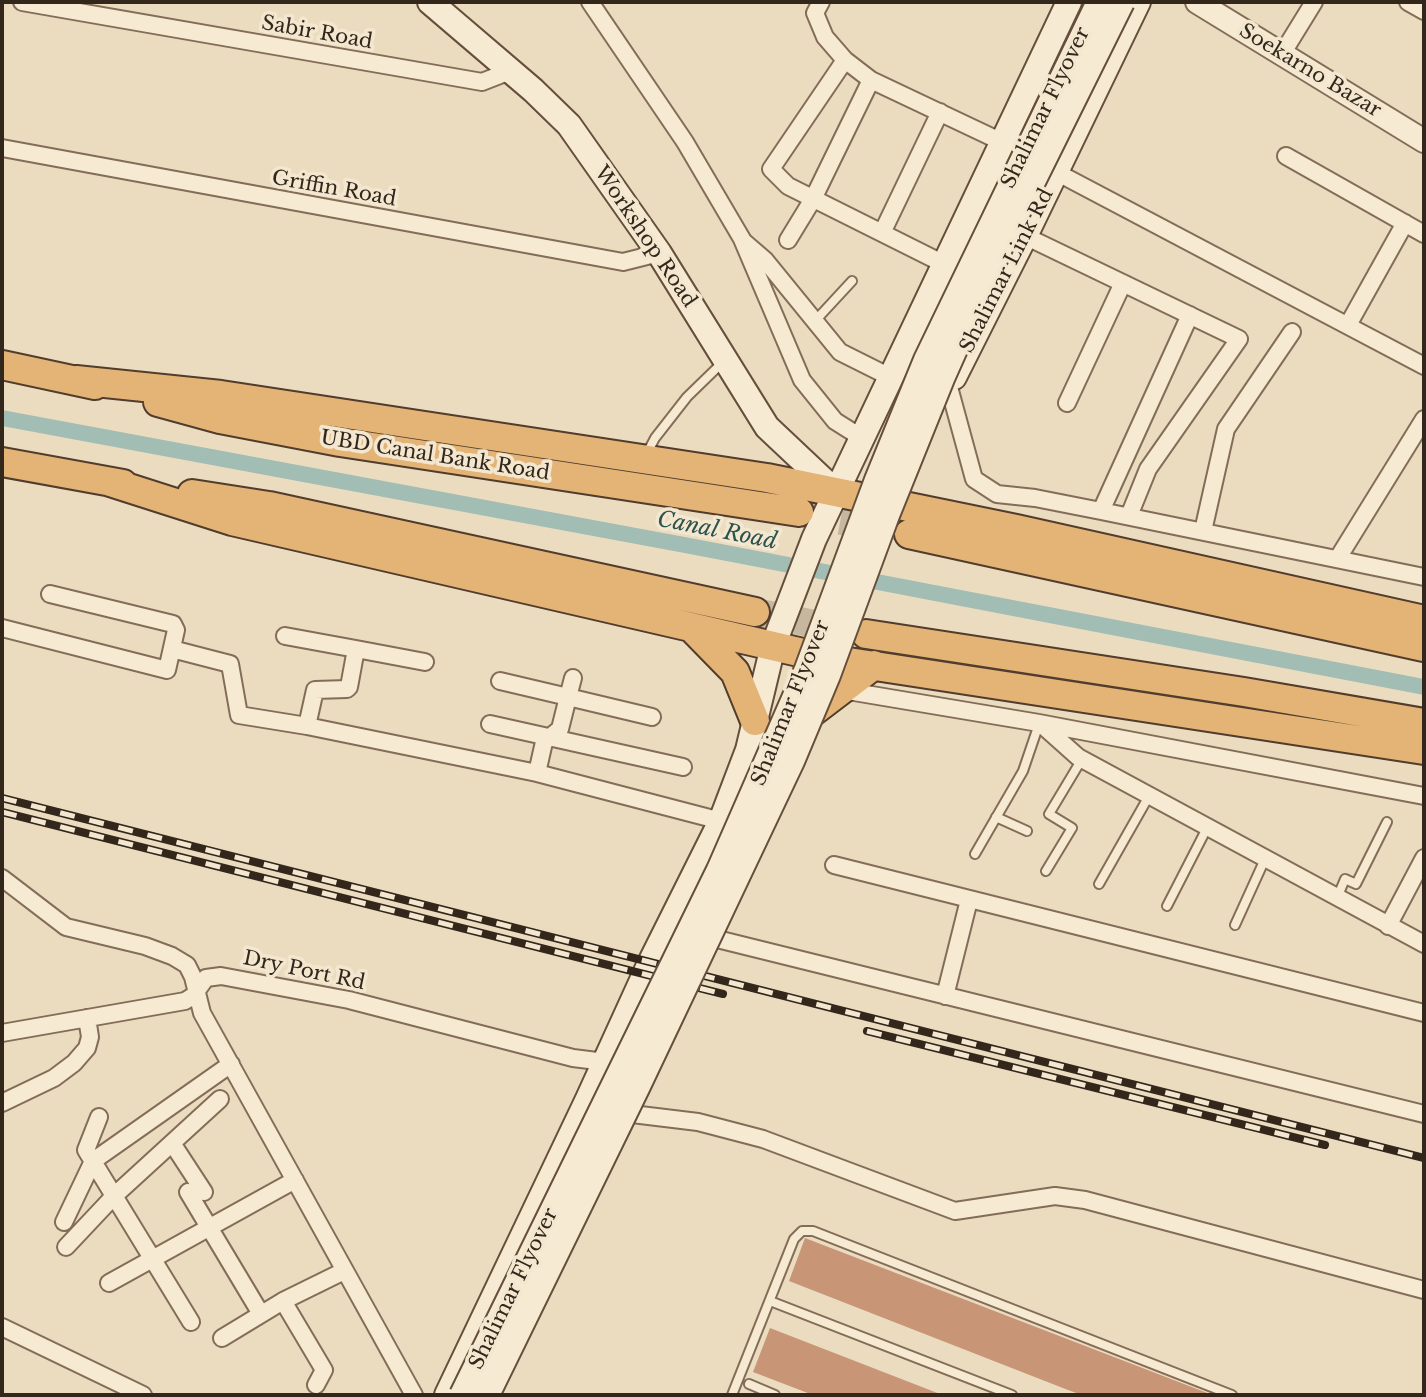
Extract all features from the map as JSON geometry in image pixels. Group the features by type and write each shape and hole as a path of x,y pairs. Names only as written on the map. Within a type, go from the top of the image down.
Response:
{"highway":[{"path":"2,365 76,380 221,395 767,478 895,503 1424,620"},
{"name":"UBD Canal Bank Road","path":"76,380 220,419 340,442 799,512"},
{"path":"2,462 269,506 755,612"},
{"path":"107,481 232,521 829,659 1424,750"},
{"path":"909,534 1424,647"},
{"path":"690,627 735,672 755,721"},
{"path":"856,627 1424,723"},
{"path":"807,716 874,665"}],"main road":[{"name":"Workshop Road","path":"430,2 569,125 659,253 767,427 836,492"},
{"path":"447,1395 654,953 721,821 737,785 773,646 814,539 1069,2"},
{"name":"Shalimar Flyover","path":"462,1395 719,870 807,669 877,480 926,360 1099,2"},
{"name":"Shalimar Flyover","path":"487,1395 792,761 943,376 1001,246 1122,2"},
{"name":"Shalimar Link Rd","path":"499,1395 717,939 829,659 856,627 878,540 949,387 1138,2"},
{"path":"654,953 702,971"}],"street":[{"name":"Sabir Road","path":"22,2 482,82 510,71"},
{"path":"590,2 685,142 742,239 802,380 835,421 862,438"},
{"path":"821,2 815,13 825,37 845,60 871,80 1002,142"},
{"name":"Soekarno Bazar","path":"1197,2 1424,141"},
{"path":"1282,54 1314,2"},
{"path":"1408,2 1424,11"},
{"path":"845,60 771,169 788,186 944,264"},
{"path":"788,240 813,199 871,80"},
{"path":"882,233 940,112"},
{"name":"Griffin Road","path":"2,148 623,262 659,253"},
{"path":"1286,156 1424,234"},
{"path":"1056,172 1424,366"},
{"path":"1348,325 1405,223"},
{"path":"1025,236 1239,339 1148,469 1129,516"},
{"path":"742,239 765,260 840,352 890,377"},
{"path":"1067,403 1123,283"},
{"path":"1101,511 1190,315"},
{"path":"1203,531 1226,429 1292,332"},
{"path":"949,387 974,479 997,494 1129,516 1424,577"},
{"path":"1338,558 1424,419"},
{"path":"991,524 997,494"},
{"path":"2,628 167,670 176,630 173,624 50,594"},
{"path":"285,636 425,662"},
{"path":"172,649 230,664 239,715 537,773 721,821"},
{"path":"307,726 315,690 349,687 356,649"},
{"path":"537,773 546,738 560,729 573,678"},
{"path":"500,681 652,717"},
{"path":"842,690 1039,723 1424,796"},
{"path":"1039,723 1082,759 1424,944"},
{"path":"490,724 683,767"},
{"path":"1388,926 1424,858"},
{"path":"834,865 1424,1013"},
{"path":"2,878 66,927 145,946 181,960 190,970 202,1013 414,1395"},
{"path":"945,996 969,900"},
{"path":"717,939 1424,1114"},
{"name":"Dry Port Rd","path":"2,1033 185,1001 196,993 206,978 231,976 349,1000 573,1058 605,1062"},
{"path":"2,1103 54,1078 74,1063 87,1048 90,1037 87,1018"},
{"path":"64,1222 93,1161 231,1064"},
{"path":"66,1247 114,1196 220,1099"},
{"path":"632,1114 698,1122 763,1139 955,1211 1055,1196 1085,1200 1424,1290"},
{"path":"99,1117 86,1150 191,1322"},
{"path":"172,1143 209,1227 261,1314"},
{"path":"109,1283 295,1180"},
{"path":"222,1338 283,1301 344,1271"},
{"path":"283,1301 324,1370 316,1385"},
{"path":"2,1327 143,1395"}],"lane":[{"path":"815,321 852,281"},
{"path":"644,459 655,438 687,397 725,361"},
{"path":"975,854 1023,771 1039,723"},
{"path":"1046,871 1072,828 1049,814 1082,759"},
{"path":"1099,884 1149,796"},
{"path":"996,817 1027,831"},
{"path":"1337,898 1345,879 1356,884 1387,822"},
{"path":"1167,906 1207,828"},
{"path":"1235,925 1265,859"},
{"path":"732,1395 794,1239 802,1231 813,1231 1232,1395"},
{"path":"770,1301 1012,1395"},
{"path":"749,1384 775,1395"}],"building":[{"path":"805,1238 1210,1395 1082,1395 1068,1390 789,1281"},
{"path":"770,1328 940,1395 813,1395 753,1372"}],"waterway":[{"name":"Canal Road","path":"2,418 1424,687"}],"tunnel":[{"path":"799,513 884,529"},
{"path":"755,612 849,631"}],"railway":[{"path":"2,798 1424,1158"},
{"path":"2,812 723,994"},
{"path":"867,1031 1325,1145"}]}
